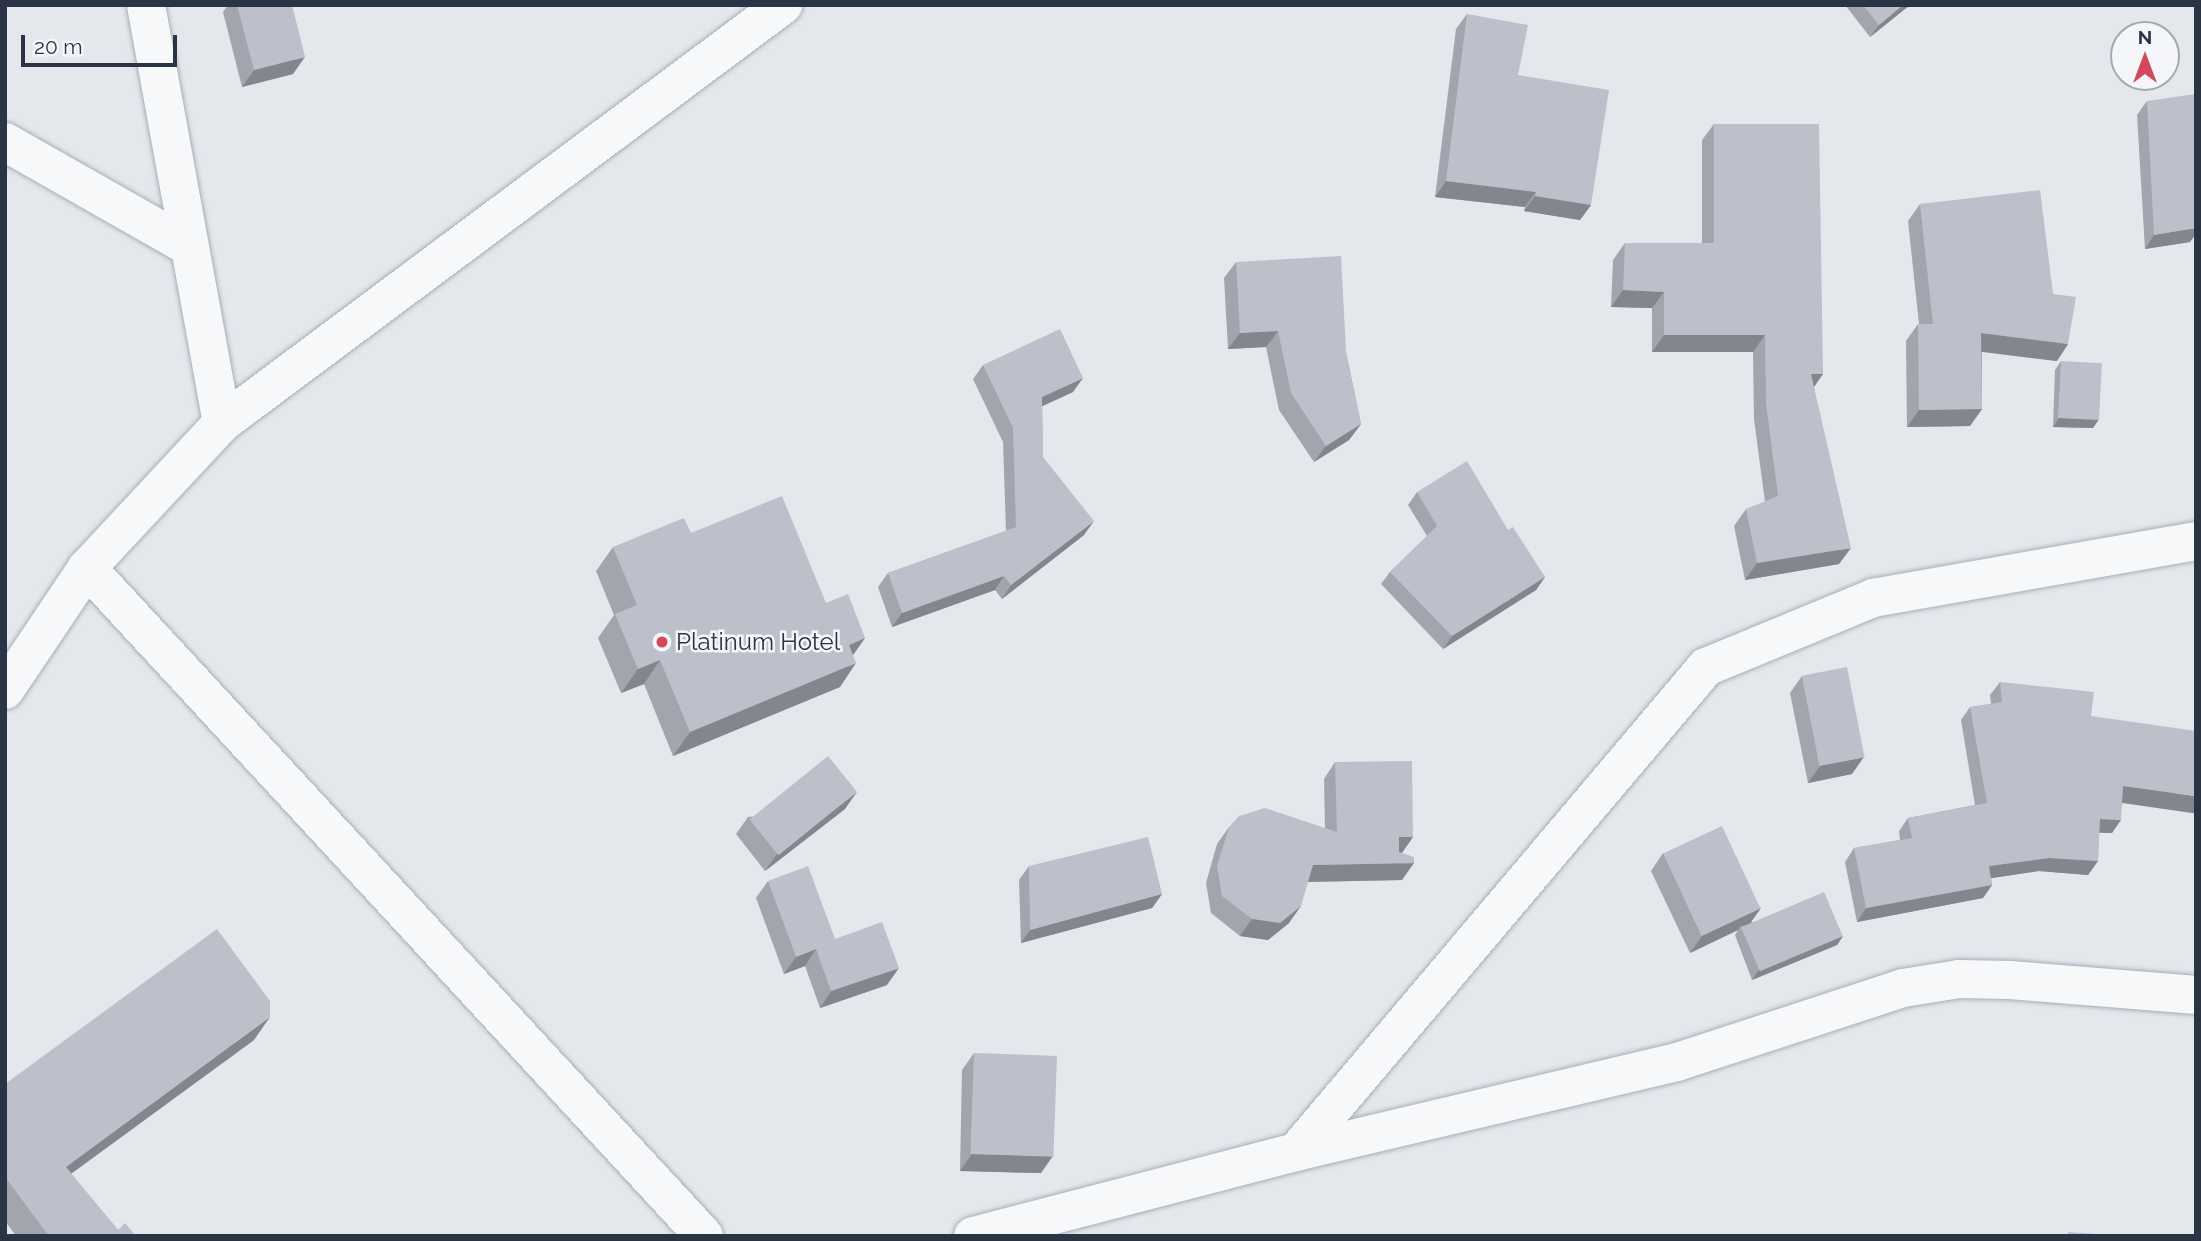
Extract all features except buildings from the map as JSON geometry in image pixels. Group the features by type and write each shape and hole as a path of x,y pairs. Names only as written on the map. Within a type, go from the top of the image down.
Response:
{"street":[{"path":"146,5 222,423"},
{"path":"5,690 87,568 222,423 783,5"},
{"path":"5,142 188,246"},
{"path":"1296,1152 1706,667 1873,598 2196,541"},
{"path":"87,568 704,1236"},
{"path":"973,1236 1296,1152 1677,1062 1903,988 1959,979 1997,979 2196,995"}],"place":[{"name":"Platinum Hotel","path":"662,642"}]}
